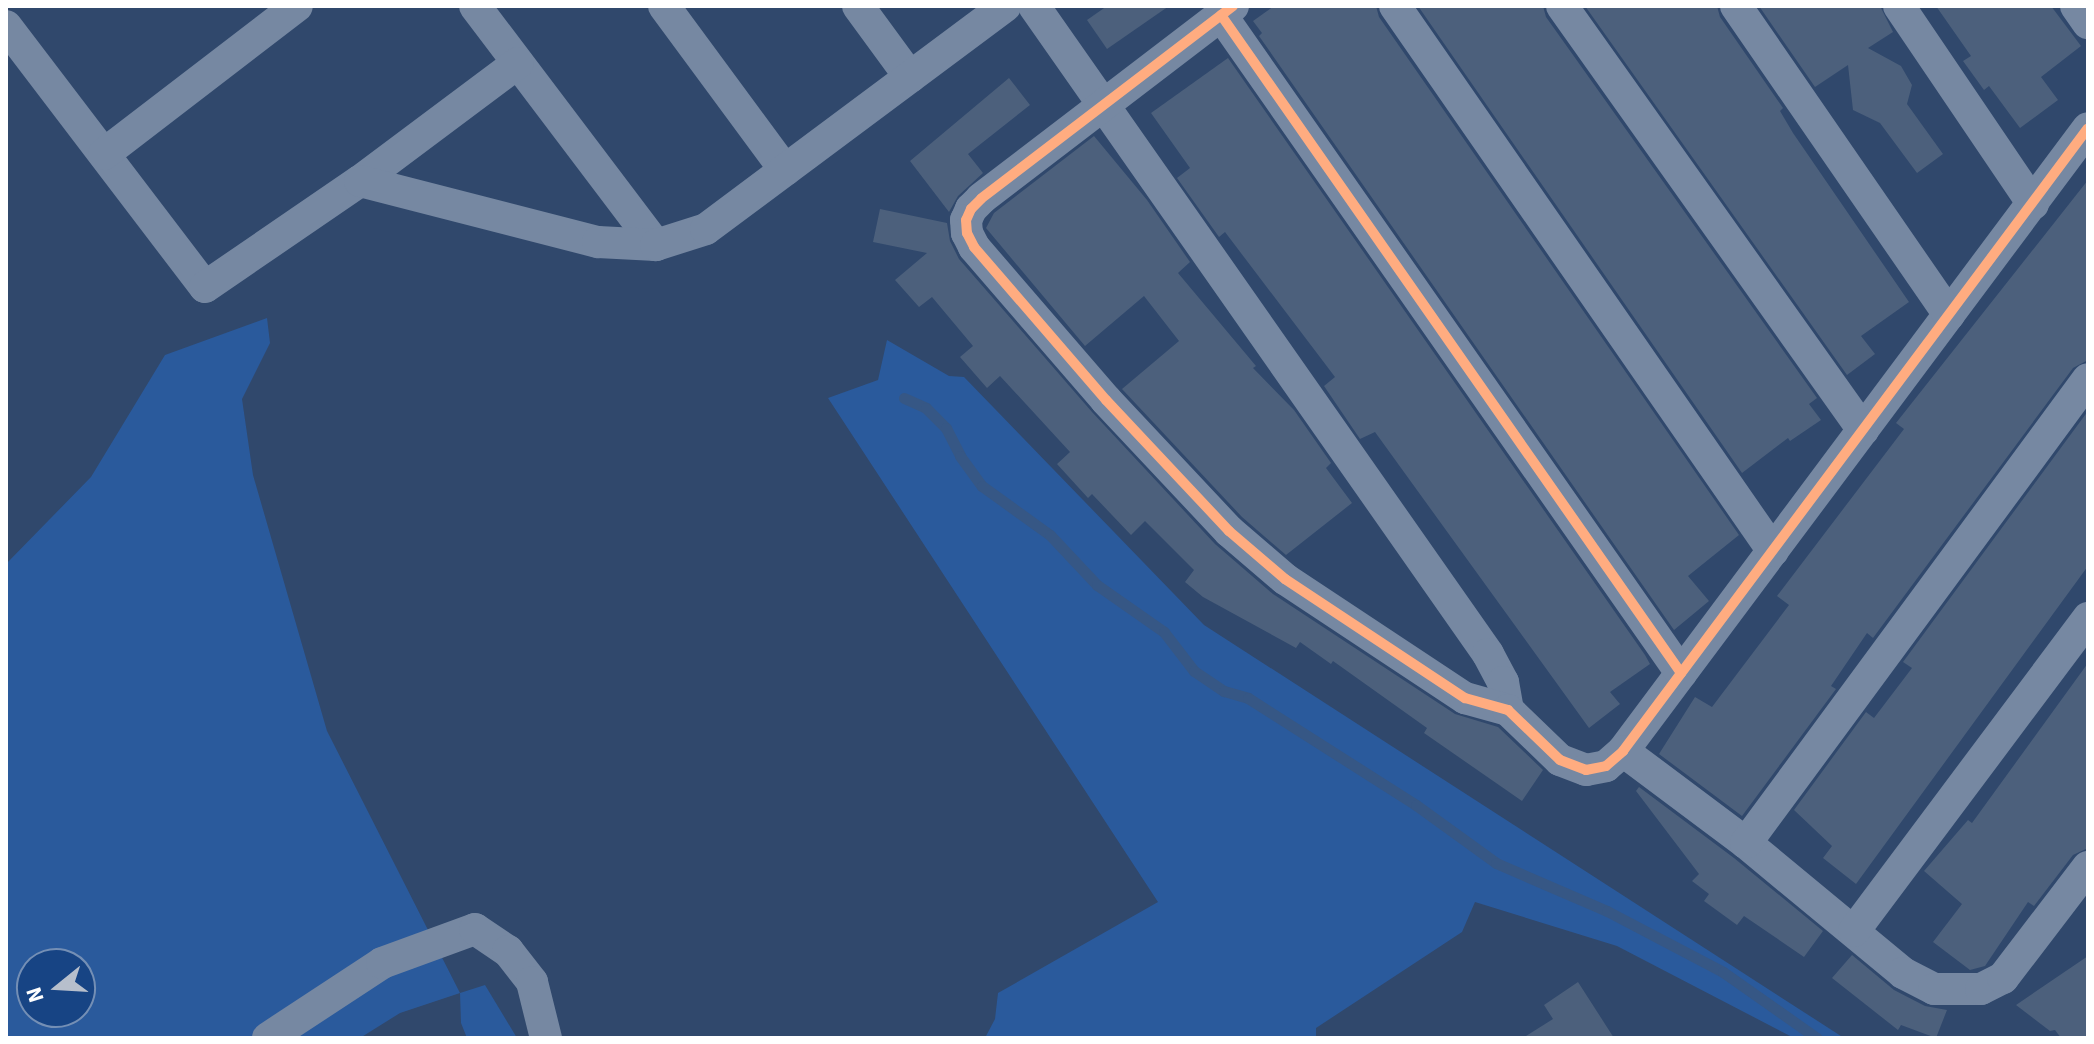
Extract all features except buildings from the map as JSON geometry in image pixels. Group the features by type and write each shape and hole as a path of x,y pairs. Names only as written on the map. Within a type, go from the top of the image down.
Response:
{"street":[{"path":"6,11 12,6"},
{"path":"104,154 297,6"},
{"path":"475,6 656,245"},
{"path":"664,6 785,170"},
{"path":"858,6 910,77"},
{"path":"360,181 598,242 656,245 706,229 1005,6"},
{"path":"1034,6 1488,654 1503,682 1508,710"},
{"path":"1395,6 1773,551"},
{"path":"1562,6 1863,430"},
{"path":"1736,6 1949,315"},
{"path":"1899,6 2033,204"},
{"path":"2076,6 2088,23"},
{"path":"1681,673 1227,10 971,209 966,220 974,247 1106,400 1229,531 1285,579 1465,698 1508,710 1542,744 1575,767 1586,770 1606,766 1623,751 2088,128"},
{"path":"6,26 205,287 360,181 518,63"},
{"path":"1746,843 2088,379"},
{"path":"1854,931 2088,618"},
{"path":"1623,751 1746,843 1923,986 1945,991 1981,989 2003,978 2088,867"},
{"path":"268,1038 382,963 475,929 508,951 532,982 546,1038"}],"shaded area":[{"path":"267,318 270,343 242,399 253,475 327,731 460,993 400,1013 360,1038 6,1038 6,564 91,477 165,355"},
{"path":"887,340 949,376 964,377 1204,625 1844,1038 1794,1038 1617,946 1475,902 1462,932 1316,1028 1316,1038 985,1038 995,1019 998,993 1158,902 828,398 878,380"},
{"path":"485,985 517,1038 467,1038 461,1023 460,993"}],"waterway":[{"path":"904,398 926,408 946,428 960,456 982,486 1050,535 1097,585 1164,632 1194,671 1224,691 1248,698 1416,805 1496,863 1607,911 1723,972 1817,1038"}],"cycle path":[{"path":"1233,6 981,199 966,220 967,233 974,247 1106,400 1229,531 1285,579 1465,698 1508,710 1560,760 1586,770 1606,766 1623,751 2088,128"},
{"path":"1221,15 1681,673"}]}
